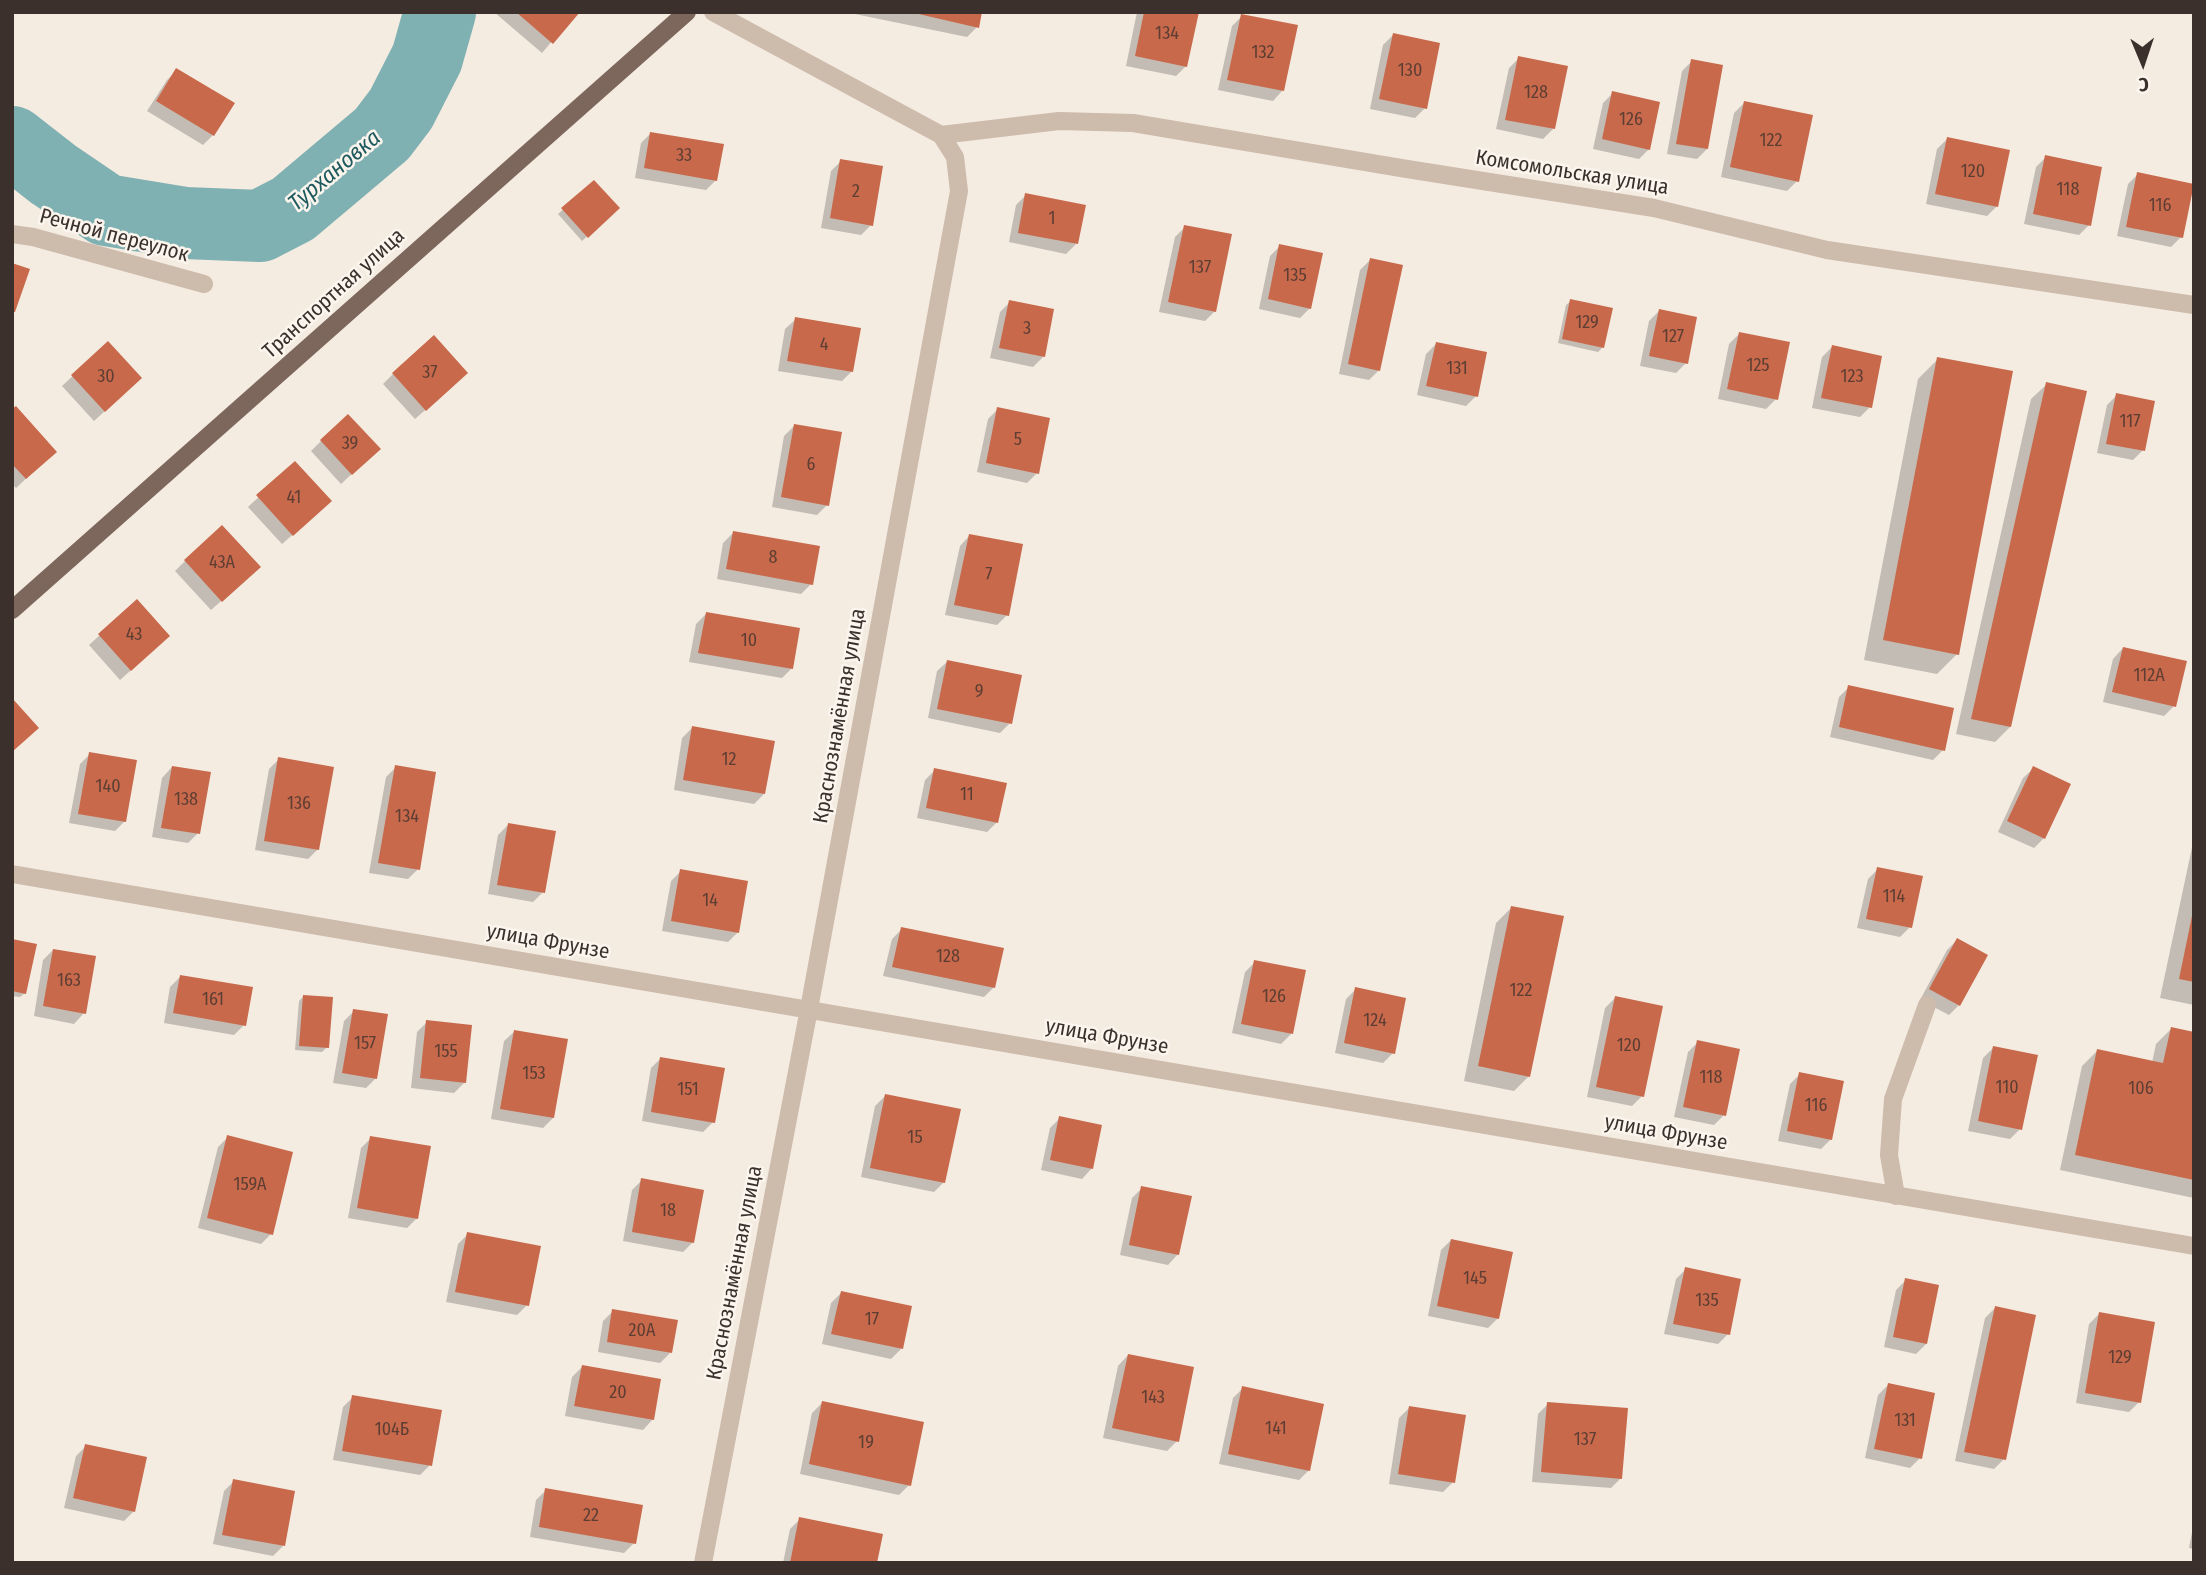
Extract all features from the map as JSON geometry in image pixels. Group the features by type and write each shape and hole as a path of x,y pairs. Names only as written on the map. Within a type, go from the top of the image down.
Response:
{"main road":[{"name":"Транспортная улица","path":"12,610 687,12"}],"street":[{"path":"713,12 941,135"},
{"name":"Комсомольская улица","path":"941,135 1059,121 1133,123 1654,208 1827,250 2194,305"},
{"name":"Краснознамённая улица","path":"703,1563 809,1009 959,191 955,157 941,135"},
{"name":"Речной переулок","path":"12,233 204,284"},
{"name":"улица Фрунзе","path":"12,874 2194,1247"},
{"path":"1896,1196 1889,1155 1893,1098 1927,1005"}],"building":[{"path":"516,12 580,12 553,44"},
{"path":"910,12 982,12 979,28"},
{"path":"1144,12 1199,12 1187,67 1135,56"},
{"path":"1241,14 1298,25 1284,91 1227,80"},
{"path":"1393,33 1440,43 1427,109 1379,99"},
{"path":"1518,56 1568,66 1555,129 1505,120"},
{"path":"1691,59 1723,65 1708,149 1676,144"},
{"path":"176,68 235,103 214,136 156,101"},
{"path":"1612,91 1660,102 1650,150 1602,139"},
{"path":"1744,101 1813,115 1799,182 1730,167"},
{"path":"650,132 724,144 717,181 644,168"},
{"path":"1947,137 2010,150 1998,207 1935,194"},
{"path":"2045,155 2102,167 2091,226 2033,214"},
{"path":"840,159 883,166 873,226 830,218"},
{"path":"2137,172 2194,184 2183,238 2126,227"},
{"path":"594,180 620,208 588,238 561,208"},
{"path":"1025,193 1086,205 1078,244 1018,233"},
{"path":"1184,225 1232,234 1216,312 1168,302"},
{"path":"1279,244 1323,253 1311,309 1268,299"},
{"path":"1370,258 1403,265 1380,371 1348,364"},
{"path":"12,263 30,269 15,312 12,312"},
{"path":"1570,299 1613,308 1604,348 1562,339"},
{"path":"1009,300 1054,309 1045,357 999,348"},
{"path":"1659,309 1697,317 1688,364 1649,356"},
{"path":"795,317 861,328 853,372 787,361"},
{"path":"1739,332 1790,342 1778,400 1727,389"},
{"path":"434,335 468,373 426,411 392,373"},
{"path":"108,341 142,378 105,412 71,375"},
{"path":"1436,342 1487,352 1478,397 1426,386"},
{"path":"1832,345 1882,356 1872,408 1821,398"},
{"path":"1937,357 2013,371 1959,655 1883,640"},
{"path":"2046,382 2087,391 2011,727 1971,719"},
{"path":"2116,393 2155,401 2145,451 2106,444"},
{"path":"16,406 57,452 26,479 12,464 12,409"},
{"path":"997,407 1050,418 1039,474 986,463"},
{"path":"348,414 381,449 352,475 320,440"},
{"path":"794,424 842,432 829,506 781,497"},
{"path":"295,461 332,501 293,536 256,495"},
{"path":"222,525 261,567 222,602 184,560"},
{"path":"733,531 820,546 813,585 726,569"},
{"path":"969,534 1023,544 1009,616 954,605"},
{"path":"137,599 170,636 131,671 98,634"},
{"path":"706,612 800,628 793,669 698,653"},
{"path":"2123,647 2187,661 2176,707 2112,692"},
{"path":"947,660 1022,675 1012,724 937,709"},
{"path":"1848,685 1954,708 1945,751 1839,727"},
{"path":"12,698 39,728 12,752"},
{"path":"692,726 775,741 765,794 683,780"},
{"path":"89,752 137,760 126,822 78,814"},
{"path":"278,757 334,767 319,850 264,841"},
{"path":"395,765 436,772 420,870 378,863"},
{"path":"172,766 211,772 200,834 161,828"},
{"path":"2033,766 2071,784 2045,839 2007,821"},
{"path":"934,768 1007,783 998,823 926,808"},
{"path":"508,823 556,831 545,893 497,885"},
{"path":"1877,867 1923,876 1912,928 1866,919"},
{"path":"680,869 748,881 739,933 671,921"},
{"path":"1511,906 1564,916 1530,1077 1478,1066"},
{"path":"2194,912 2194,982 2179,979"},
{"path":"901,927 1004,948 995,988 892,967"},
{"path":"1957,938 1988,955 1960,1006 1929,989"},
{"path":"12,939 37,944 26,994 12,991"},
{"path":"53,949 96,956 86,1014 43,1006"},
{"path":"1254,960 1306,970 1293,1034 1241,1024"},
{"path":"180,975 253,987 246,1026 173,1013"},
{"path":"1355,987 1406,998 1395,1054 1344,1043"},
{"path":"303,995 333,997 329,1048 299,1046"},
{"path":"1615,996 1663,1006 1644,1097 1596,1087"},
{"path":"353,1009 388,1014 377,1079 342,1073"},
{"path":"426,1020 472,1025 466,1083 420,1078"},
{"path":"2171,1027 2194,1032 2194,1180 2075,1155 2097,1049 2163,1063"},
{"path":"514,1030 568,1039 554,1118 500,1109"},
{"path":"1697,1040 1740,1049 1726,1116 1683,1107"},
{"path":"1993,1046 2038,1055 2022,1130 1978,1121"},
{"path":"660,1057 725,1068 715,1123 651,1112"},
{"path":"1799,1072 1844,1081 1832,1140 1787,1131"},
{"path":"885,1094 961,1109 945,1183 870,1168"},
{"path":"1059,1116 1102,1125 1093,1169 1050,1160"},
{"path":"227,1135 293,1152 273,1235 207,1218"},
{"path":"370,1136 431,1146 418,1219 357,1208"},
{"path":"641,1178 704,1190 694,1243 632,1232"},
{"path":"1141,1186 1192,1196 1179,1255 1129,1245"},
{"path":"467,1232 541,1246 529,1306 455,1292"},
{"path":"1451,1239 1513,1252 1499,1319 1437,1306"},
{"path":"1685,1267 1741,1279 1730,1335 1673,1324"},
{"path":"1905,1278 1939,1285 1927,1344 1893,1337"},
{"path":"841,1291 912,1306 903,1349 831,1334"},
{"path":"1995,1306 2036,1315 2006,1460 1964,1452"},
{"path":"612,1309 678,1320 672,1353 607,1342"},
{"path":"2099,1312 2155,1322 2141,1403 2085,1393"},
{"path":"1128,1354 1194,1367 1179,1442 1112,1428"},
{"path":"582,1365 661,1379 654,1420 574,1406"},
{"path":"1888,1383 1935,1393 1922,1459 1874,1449"},
{"path":"1242,1386 1324,1404 1310,1471 1228,1454"},
{"path":"352,1395 442,1410 432,1466 342,1451"},
{"path":"822,1401 924,1422 911,1486 809,1464"},
{"path":"1547,1402 1628,1408 1622,1479 1541,1472"},
{"path":"1409,1406 1466,1415 1455,1483 1398,1474"},
{"path":"85,1444 147,1457 135,1512 73,1498"},
{"path":"233,1479 295,1491 285,1546 222,1535"},
{"path":"545,1488 643,1505 636,1544 539,1527"},
{"path":"799,1517 883,1534 877,1563 790,1563"}],"waterway":[{"name":"Турхановка","path":"12,142 106,210 185,223 260,226 293,209 382,134 401,109 427,58 440,12"}]}
